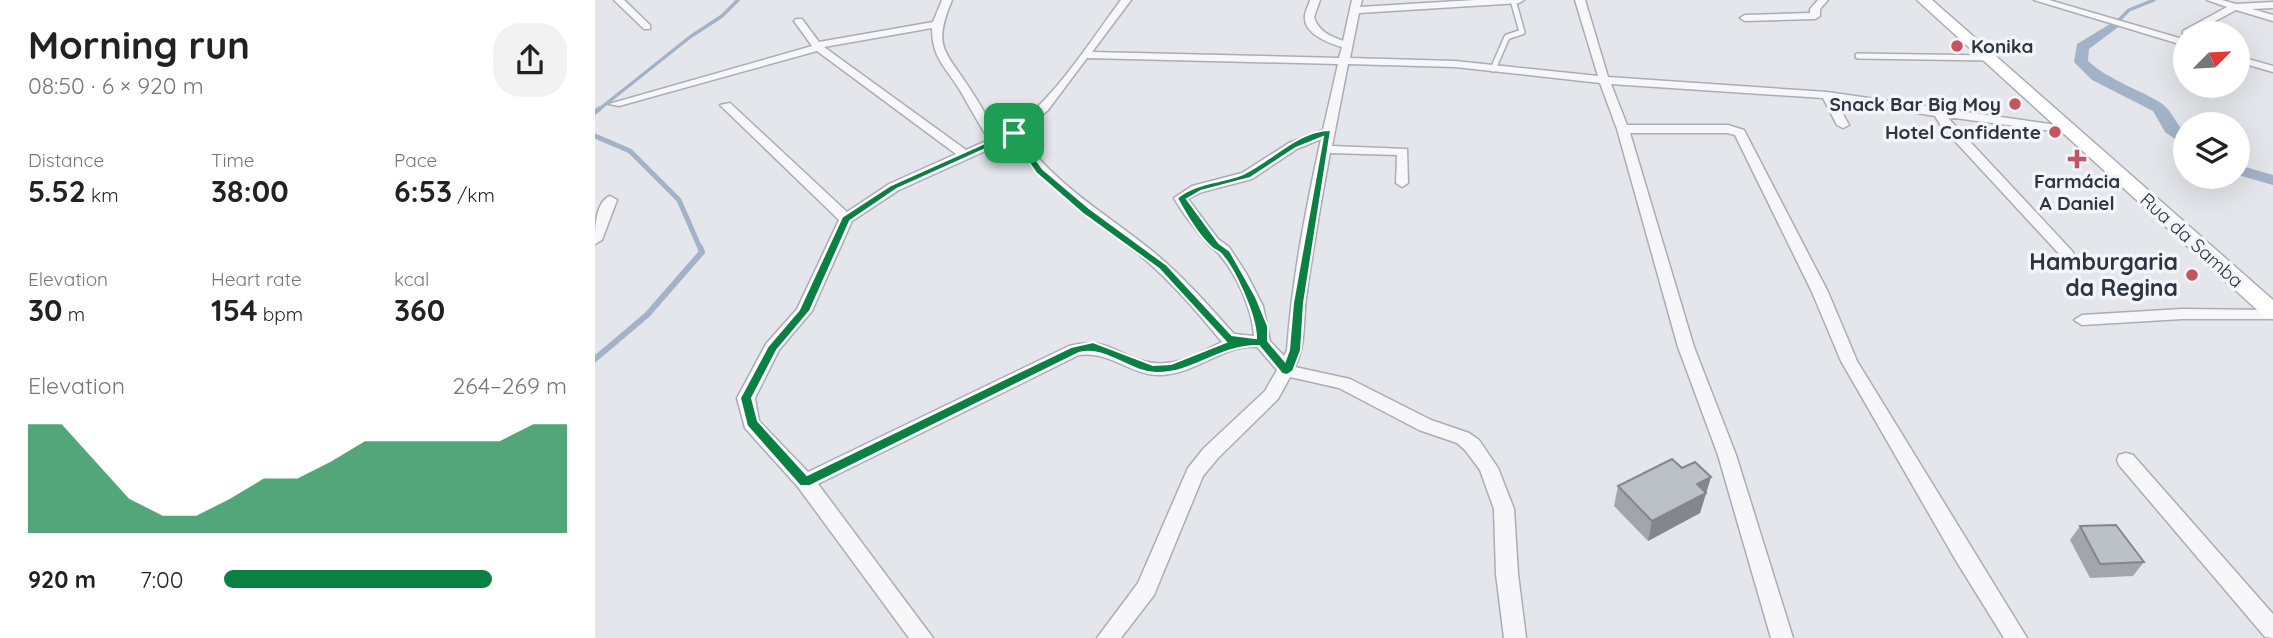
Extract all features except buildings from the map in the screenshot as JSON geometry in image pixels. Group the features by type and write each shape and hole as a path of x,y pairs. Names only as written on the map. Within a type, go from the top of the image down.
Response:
{"main road":[{"name":"Rua da Samba","path":"1924,0 2067,129 2245,278"},
{"name":"Rua da Samba","path":"1933,0 2245,278"},
{"path":"2245,278 2273,306"}],"street":[{"path":"619,0 647,27"},
{"path":"947,0 937,24 937,43 942,59 964,88 996,142"},
{"path":"922,638 805,482 751,423 746,398 772,348 804,311 846,219 894,187 1014,133 1044,108 1087,55 1126,0"},
{"path":"1315,0 1309,17 1312,27 1327,38 1347,45"},
{"path":"1108,638 1146,589 1195,473 1211,453 1272,395 1287,371 1295,350 1298,303 1324,149 1357,5 1519,0"},
{"path":"1580,0 1604,80 1623,130 1686,347 1727,455 1782,638"},
{"path":"1745,18 1815,16 1815,9 1823,0"},
{"path":"2039,0 2173,40"},
{"path":"2212,0 2273,18"},
{"path":"2210,21 2235,8 2273,5"},
{"path":"799,21 818,46 965,155"},
{"path":"615,104 818,46 937,24"},
{"path":"1087,55 1424,62 1604,80 1827,95 2067,129"},
{"path":"2251,63 2273,69"},
{"path":"1827,95 1843,125"},
{"path":"726,105 846,219"},
{"path":"1940,113 1945,124 2067,254"},
{"path":"1623,130 1728,129 1740,133 1820,292 1849,361 1962,553 2016,638"},
{"path":"1328,132 1293,146 1247,176 1197,189 1181,198 1215,246 1225,251 1251,297 1262,326 1262,342 1287,371 1334,379 1425,425 1464,438 1472,445 1489,468 1504,509 1507,575 1515,638"},
{"path":"1014,133 1039,171 1085,211 1163,267 1229,339 1262,342"},
{"path":"1324,149 1403,152 1402,183"},
{"path":"595,240 610,200"},
{"path":"2082,320 2273,306"},
{"path":"805,482 1075,350 1093,346 1152,369 1173,368 1238,341"},
{"path":"2126,460 2273,630"}],"lane":[{"path":"1493,69 1507,37 1523,32 1513,0"},
{"path":"1858,56 1990,58"}],"waterway":[{"path":"597,111 690,37 722,16 738,0"},
{"path":"2116,23 2129,10 2154,0"},
{"path":"2115,25 2082,47 2081,62 2097,77 2159,108 2173,131"},
{"path":"595,112 599,109"},
{"path":"595,136 630,151 679,200 700,248"},
{"path":"2250,173 2273,180"},
{"path":"595,359 647,315 702,252 700,247"}],"place":[{"name":"Konika","path":"1957,46"},
{"name":"Snack Bar Big Moy","path":"2015,104"},
{"name":"Hotel Confidente","path":"2055,132"},
{"name":"Farmácia A Daniel","path":"2077,159"},
{"name":"Hamburgaria da Regina","path":"2192,275"}],"route":[{"path":"1014,133 894,187 846,219 817,288 804,311 772,348 746,398 751,423 805,482 1075,350 1093,346 1152,369 1173,368 1238,341 1262,342 1287,371 1295,350 1298,303 1328,132 1293,146 1247,176 1197,189 1181,198 1215,246 1225,251 1251,297 1262,326 1262,342 1229,339 1163,267 1085,211 1039,171 1014,133"}]}
